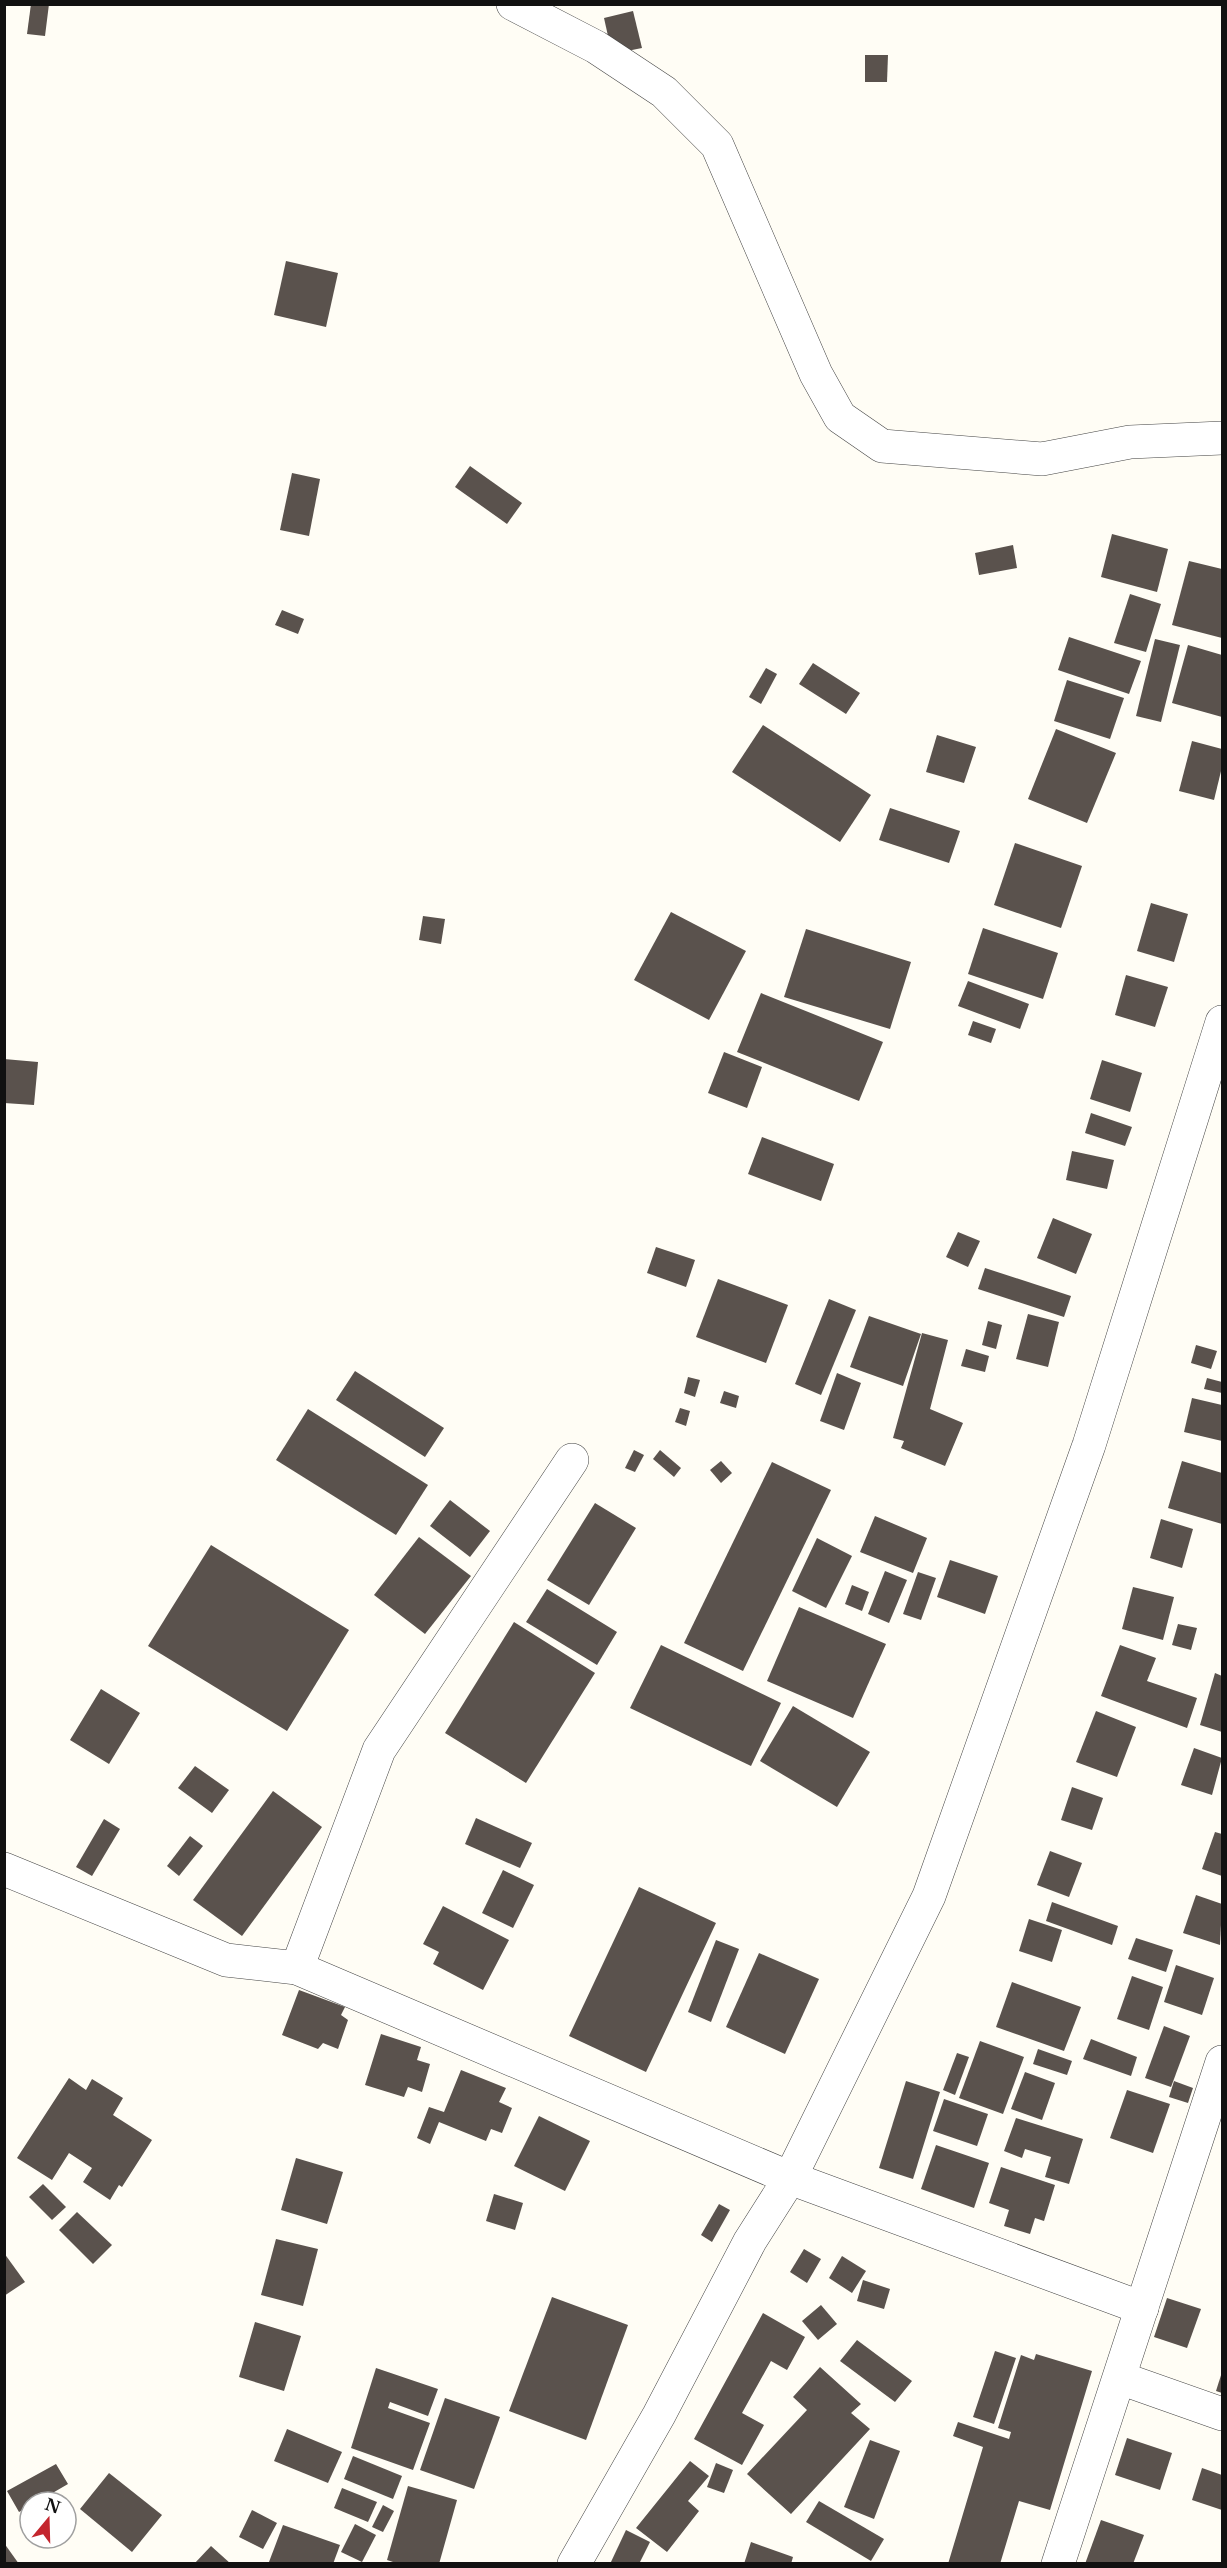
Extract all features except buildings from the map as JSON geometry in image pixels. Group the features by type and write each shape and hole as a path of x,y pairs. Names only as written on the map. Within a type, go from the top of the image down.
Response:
{"street":[{"path":"513,4 596,47 664,92 717,145 816,375 840,417 882,446 1042,459 1130,442 1222,438"},
{"path":"574,2564 659,2415 750,2241 790,2178 929,1896 1089,1444 1222,1022"},
{"path":"297,1968 379,1750 572,1460"},
{"path":"4,1869 226,1960 297,1968 790,2178 1142,2308"},
{"path":"1058,2564 1222,2062"},
{"path":"1120,2378 1222,2414"}]}
